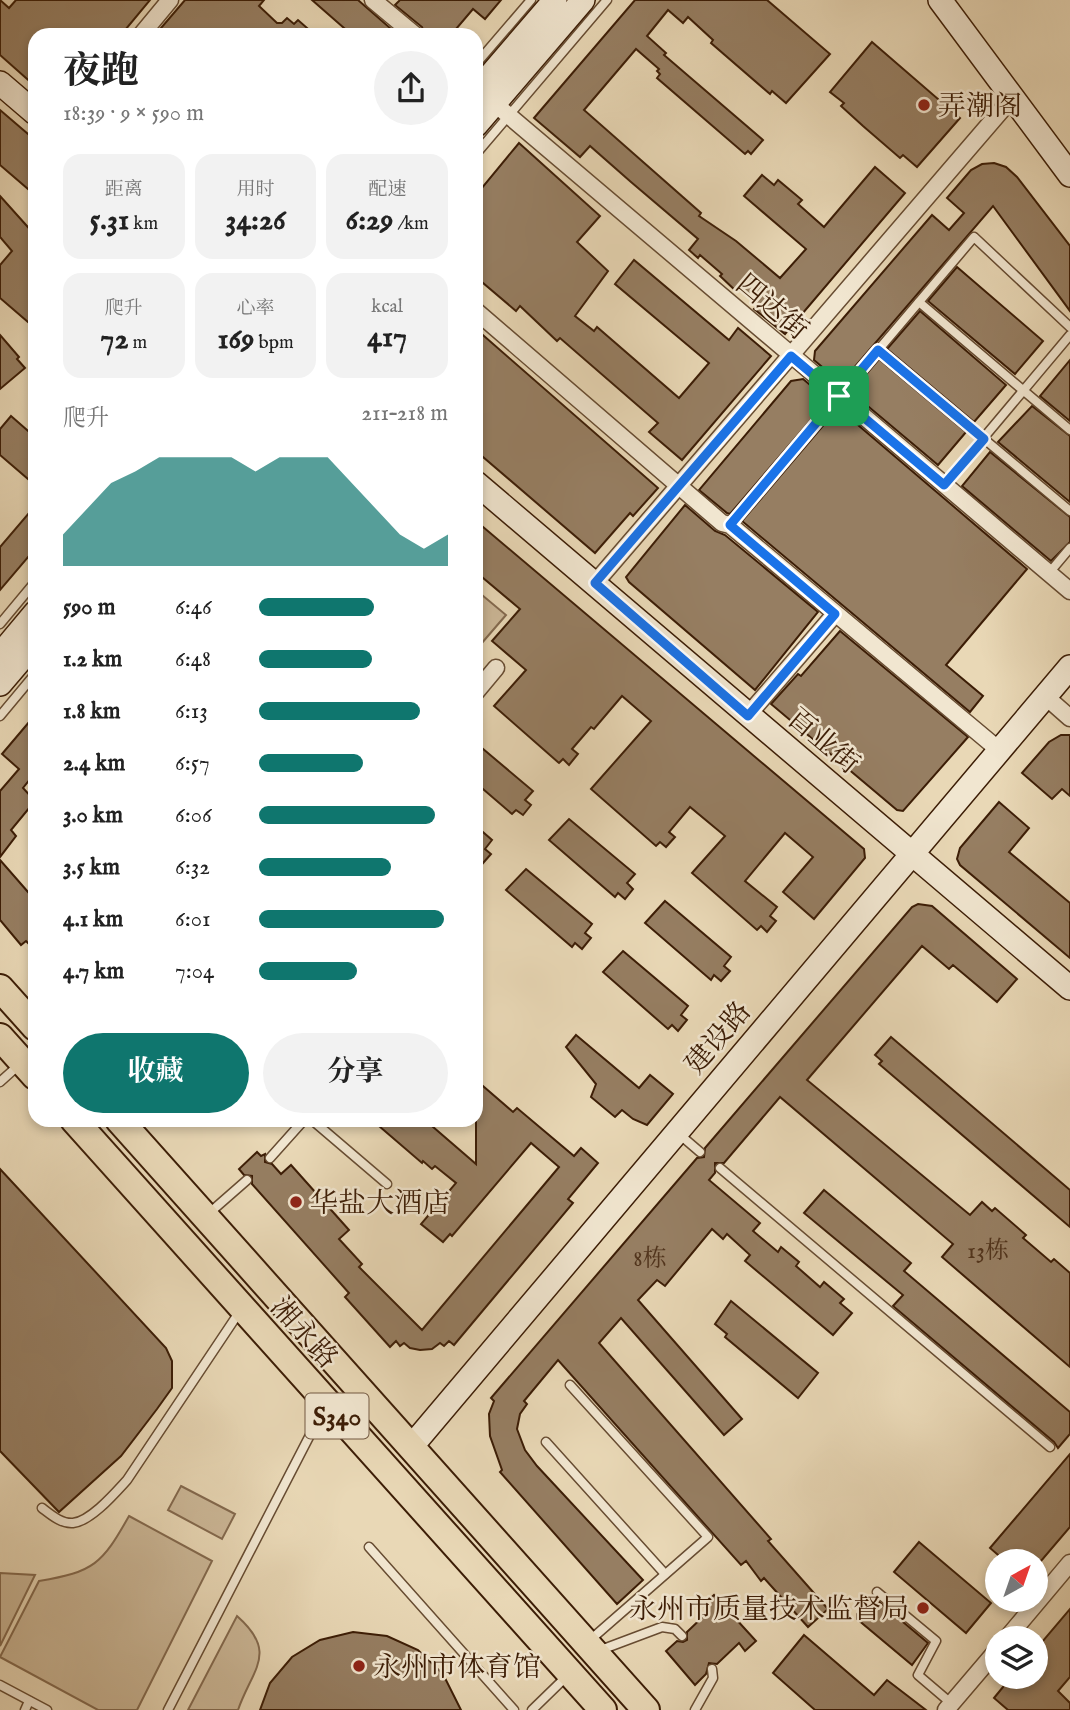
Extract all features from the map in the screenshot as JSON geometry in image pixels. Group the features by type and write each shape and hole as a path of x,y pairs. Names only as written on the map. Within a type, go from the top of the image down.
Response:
{"main road":[{"path":"0,988 28,1019"},
{"path":"0,1037 28,1068"},
{"name":"湘永路","path":"80,1127 603,1710"},
{"name":"湘永路","path":"125,1127 646,1710"}],"street":[{"path":"147,28 170,0"},
{"path":"373,0 407,28"},
{"path":"487,98 555,0"},
{"path":"487,98 583,0"},
{"path":"940,0 1070,175"},
{"path":"0,83 28,108"},
{"name":"四达街","path":"487,98 1070,591"},
{"path":"595,583 1012,98"},
{"path":"483,317 722,523 730,525 999,750"},
{"name":"百业街","path":"483,489 1070,988"},
{"path":"748,716 835,614"},
{"path":"0,655 28,621"},
{"path":"0,684 28,651"},
{"name":"建设路","path":"411,1447 1070,667"},
{"path":"483,684 496,668"},
{"path":"1045,696 1070,718"},
{"path":"1017,1626 1070,1563"},
{"path":"949,1707 985,1664"}],"lane":[{"path":"483,56 531,0"},
{"path":"483,118 487,98 607,0"},
{"path":"730,525 974,237 1070,327"},
{"path":"919,302 1070,430"},
{"path":"944,485 1070,335"},
{"path":"878,350 1070,511"},
{"path":"1049,573 1070,548"},
{"path":"0,624 28,590"},
{"path":"0,716 28,682"},
{"path":"0,1082 28,1069"},
{"path":"270,1158 298,1127"},
{"path":"320,1127 387,1184"},
{"path":"677,1132 701,1152"},
{"path":"720,1168 1050,1447"},
{"path":"205,1217 247,1180"},
{"path":"42,1508 57,1519 73,1523 93,1513 112,1497 127,1480 242,1308"},
{"path":"570,1385 708,1537 665,1574 591,1648"},
{"path":"168,1710 327,1404"},
{"path":"546,1442 665,1574"},
{"path":"369,1547 514,1710"},
{"path":"877,1592 936,1641 918,1675 949,1707"},
{"path":"591,1648 662,1627 675,1629 682,1636"},
{"path":"695,1710 713,1678 712,1669"},
{"path":"532,1710 570,1673"},
{"path":"0,1685 47,1710"},
{"path":"24,1710 29,1701"}],"shaded area":[{"path":"483,596 506,615 483,642"},
{"path":"181,1486 235,1514 222,1539 168,1510"},
{"path":"129,1516 212,1561 137,1710 98,1710 0,1657 39,1581 72,1574 94,1563 111,1545"},
{"path":"0,1573 35,1575 0,1646"},
{"path":"237,1616 250,1629 259,1651 255,1672 238,1710 188,1710"}],"building":[{"path":"0,0 9,8 16,0 150,0 127,28 28,28 28,80 0,55"},
{"path":"185,0 264,0 259,6 277,23 282,23 287,18 294,24 298,20 307,28 161,28"},
{"path":"312,0 358,0 390,28 344,28"},
{"path":"400,0 501,0 485,19 473,9 457,28 422,28 395,5"},
{"path":"635,0 767,0 830,54 786,103 772,91 770,94 711,43 713,40 688,17 683,23 668,10 647,36 666,53 664,55 763,140 751,154 748,151 745,154 657,78 659,69 636,49 584,110 701,213 699,216 736,241 780,278 806,249 744,196 762,175 774,185 778,180 802,200 798,204 824,227 875,167 905,193 785,334 754,309 758,305 739,288 736,291 720,276 722,274 700,255 698,258 689,250 698,239 590,146 580,157 534,118"},
{"name":"弄潮阁","path":"872,42 960,118 917,167 903,155 900,158 841,106 844,103 830,92"},
{"path":"0,110 28,134 28,189 0,165"},
{"path":"519,143 600,216 577,242 608,271 575,316 594,331 597,327 679,398 709,363 615,284 634,260 729,340 738,328 771,356 682,460 649,432 658,423 560,338 557,341 520,306 516,311 483,283 483,187"},
{"path":"994,163 1006,167 1017,177 1070,246 1070,311 993,206 841,383 814,360 815,351 932,215 949,230 964,213 947,198 971,170 982,164"},
{"path":"0,196 28,227 28,322 0,298 0,265 12,251 0,237"},
{"path":"957,267 1043,341 1015,374 928,301"},
{"path":"920,311 1006,385 974,422 887,349"},
{"path":"0,335 25,368 0,389"},
{"path":"483,335 658,488 633,516 630,513 595,553 483,457"},
{"path":"879,359 966,432 938,465 851,392"},
{"path":"1070,360 1070,421 1040,396"},
{"path":"803,379 828,400 730,514 727,513 699,490 791,381"},
{"path":"1032,406 1070,436 1070,502 998,442"},
{"path":"838,408 1027,569 946,665 983,696 970,712 742,521"},
{"path":"11,416 28,431 28,479 0,455 0,429"},
{"path":"990,452 1070,517 1070,542 1051,561 962,486"},
{"path":"685,505 818,612 755,690 626,577"},
{"path":"28,514 28,557 0,590 0,547"},
{"path":"483,527 864,849 865,858 814,919 783,892 813,857 785,833 745,881 777,907 770,916 776,921 767,932 761,926 757,930 692,873 725,836 690,807 669,832 675,837 666,847 660,842 656,846 591,789 651,721 622,696 594,729 591,727 572,749 578,754 569,765 563,759 559,763 494,706 526,670 492,641 520,609 483,578"},
{"path":"840,631 968,737 903,811 897,810 771,704 798,674 801,676"},
{"path":"28,723 28,782 23,788 28,793 28,809 11,830 16,836 0,857 0,791 19,769 2,754"},
{"path":"1061,735 1070,735 1070,796 1062,789 1052,799 1022,773 1049,742"},
{"path":"483,749 533,791 525,800 531,805 523,815 516,810 512,814 483,789"},
{"path":"999,802 1029,828 1009,852 1070,903 1070,958 960,865 957,859 960,848"},
{"path":"569,819 635,874 627,883 633,889 625,899 618,893 615,897 549,840"},
{"path":"483,832 492,840 485,849 491,854 483,863"},
{"path":"0,860 28,892 28,943 26,941 21,945 0,920"},
{"path":"526,869 592,924 585,933 591,938 582,949 575,943 572,947 506,890"},
{"path":"665,901 731,957 724,966 730,971 721,981 714,975 711,980 645,923"},
{"path":"918,904 932,906 1017,979 997,1002 953,965 949,969 922,946 807,1080 970,1215 982,1202 992,1211 995,1208 1026,1235 1023,1238 1051,1262 1054,1259 1070,1273 1070,1367 942,1257 953,1244 780,1097 724,1163 715,1163 715,1173 709,1180 760,1223 753,1231 778,1252 781,1247 799,1262 796,1266 820,1287 824,1282 844,1299 840,1303 852,1313 833,1335 745,1261 750,1255 727,1234 723,1239 712,1229 665,1286 657,1280 638,1300 742,1419 724,1435 621,1318 599,1343 771,1539 768,1541 828,1609 808,1627 764,1578 761,1581 746,1561 741,1565 558,1360 524,1401 527,1404 520,1414 517,1429 525,1450 537,1466 643,1580 617,1604 500,1472 502,1470 490,1436 489,1414 494,1401 491,1398 697,1158 704,1157 705,1148 912,907"},
{"path":"623,951 688,1006 681,1015 687,1020 678,1031 672,1025 668,1029 603,972"},
{"path":"576,1035 639,1088 650,1075 673,1094 647,1125 622,1110 615,1117 591,1097 596,1084 566,1047"},
{"path":"891,1037 1070,1190 1070,1227 879,1064 882,1061 875,1055"},
{"path":"483,1086 513,1112 517,1108 574,1156 581,1148 598,1163 568,1199 573,1203 454,1345 449,1341 444,1346 440,1343 432,1349 420,1350 410,1348 404,1343 400,1346 396,1341 390,1347 345,1297 349,1293 252,1184 252,1176 244,1175 239,1169 257,1152 261,1156 265,1154 265,1162 272,1164 281,1174 291,1165 349,1230 339,1239 362,1264 359,1267 422,1330 559,1167 531,1143 452,1236 450,1234 443,1242 421,1224 456,1183 435,1166 432,1169 423,1161 422,1163 380,1127 433,1127 476,1164 476,1127 483,1127"},
{"path":"0,1169 166,1348 172,1361 172,1388 157,1409 121,1456 59,1512 0,1451"},
{"path":"824,1190 911,1263 904,1271 1070,1412 1070,1434 1058,1448 893,1306 903,1295 804,1213"},
{"path":"731,1301 818,1373 798,1398 725,1337 727,1334 715,1324"},
{"path":"1070,1454 1070,1527 1048,1553 1048,1549 990,1548"},
{"path":"919,1542 985,1598 985,1610 966,1633 894,1572"},
{"path":"714,1595 756,1641 745,1651 739,1643 717,1664 709,1663 706,1674 695,1685 666,1651 677,1641 687,1640 687,1632 709,1611 703,1605"},
{"path":"872,1596 928,1643 912,1665 857,1619 857,1614"},
{"path":"1070,1609 1070,1677 1058,1691 1070,1703 1070,1710 1008,1710 994,1698 1001,1689 1048,1689 1048,1635"},
{"name":"永州市体育馆","path":"353,1632 387,1636 418,1650 443,1674 461,1710 260,1710 270,1683 292,1657 320,1640"},
{"path":"804,1635 874,1695 887,1680 926,1710 815,1710 773,1673"}],"place":[{"name":"弄潮阁","path":"924,105"},
{"name":"华盐大酒店","path":"296,1202"},
{"name":"永州市质量技术监督局","path":"923,1608"},
{"name":"永州市体育馆","path":"359,1666"}],"route":[{"path":"839,396 730,525 835,614 748,716 595,583 791,356 839,396 944,485 984,439 878,350 839,396"}]}
